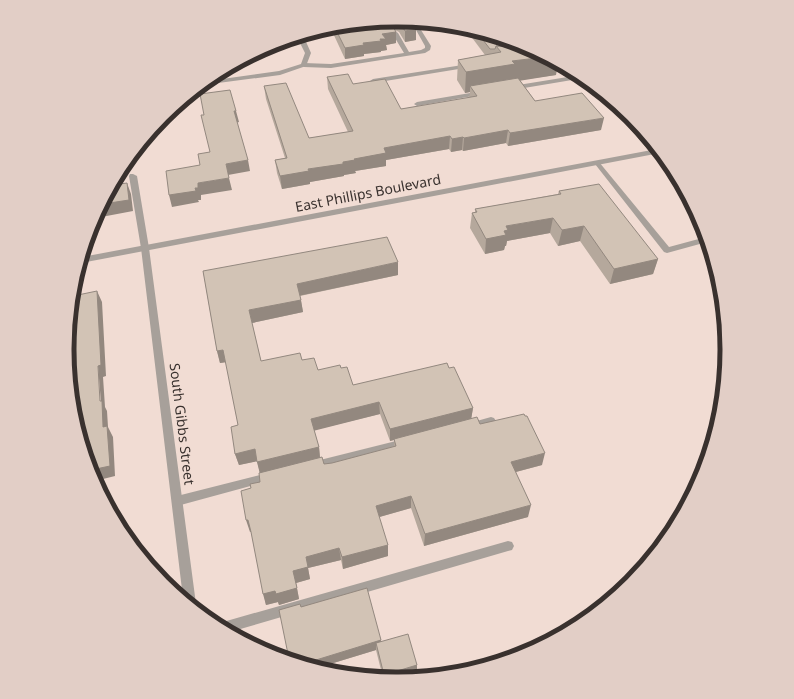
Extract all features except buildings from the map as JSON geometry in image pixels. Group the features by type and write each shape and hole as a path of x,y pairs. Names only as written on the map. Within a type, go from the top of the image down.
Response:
{"street":[{"path":"218,81 280,73 304,65 308,53 302,41"},
{"name":"East Phillips Boulevard","path":"87,259 653,153"},
{"name":"South Gibbs Street","path":"145,248 189,596"}],"lane":[{"path":"304,65 331,66 423,52 428,49 428,46 417,28"},
{"path":"395,32 408,55"},
{"path":"368,82 476,65"},
{"path":"504,90 572,79"},
{"path":"417,104 488,92"},
{"path":"597,163 667,250 700,241"},
{"path":"133,176 145,248"},
{"path":"461,429 491,421"},
{"path":"301,469 415,440"},
{"path":"177,501 286,473"},
{"path":"231,626 508,546"}]}
